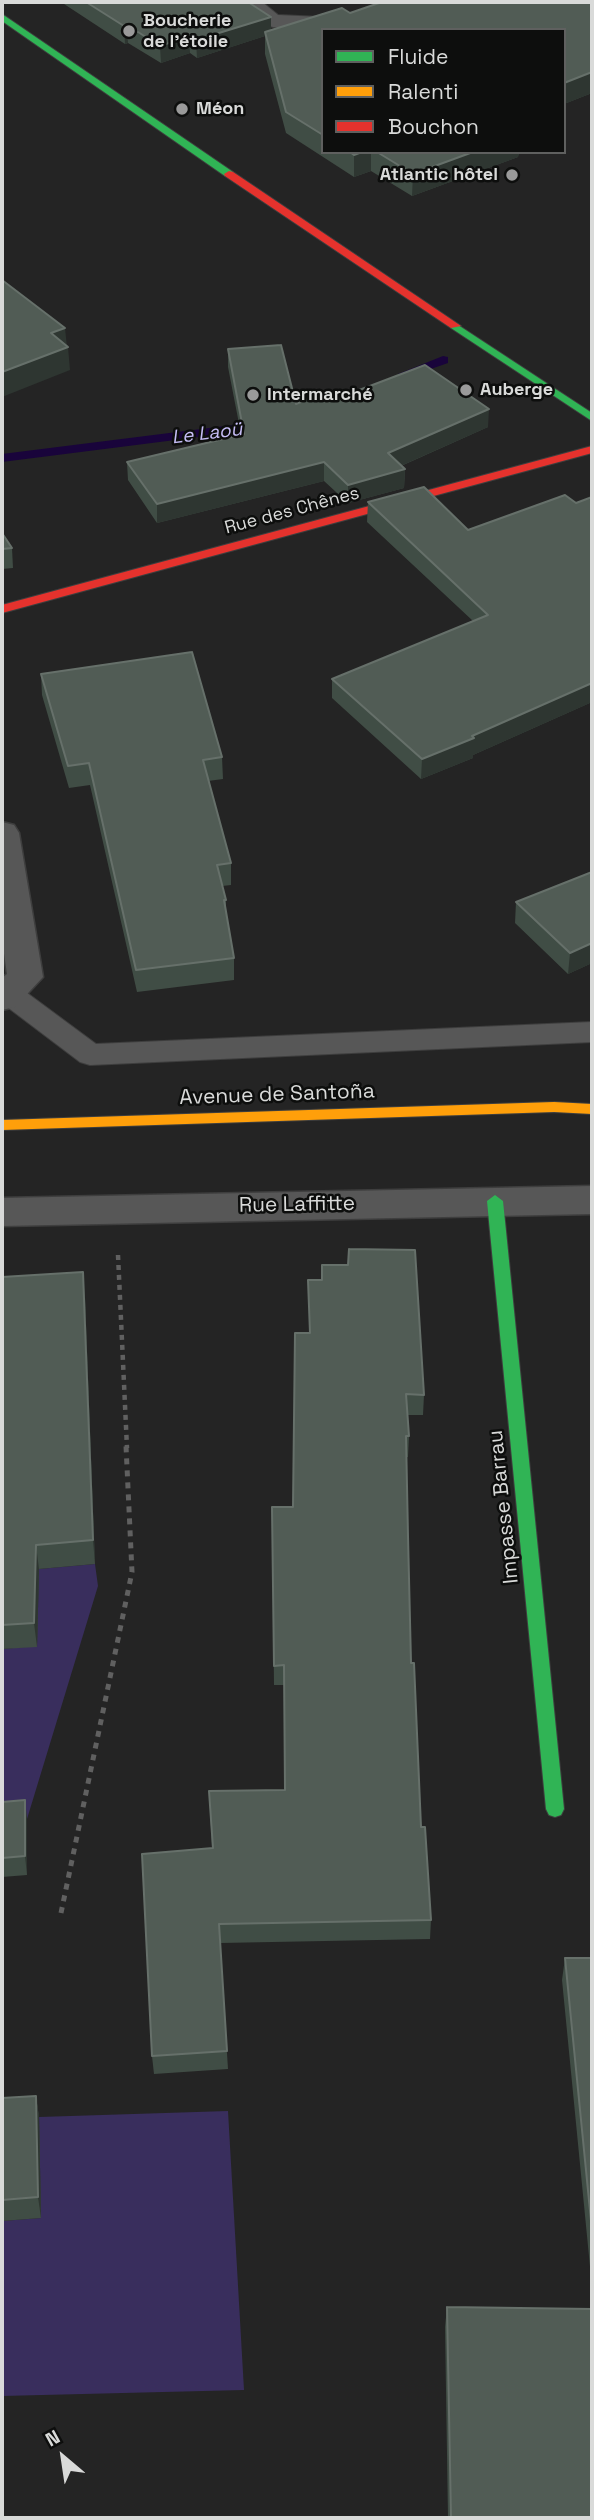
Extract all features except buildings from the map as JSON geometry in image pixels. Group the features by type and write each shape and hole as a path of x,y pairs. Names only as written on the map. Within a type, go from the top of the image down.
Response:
{"main road":[{"path":"2,17 592,418"},
{"name":"Rue des Chênes","path":"2,609 592,449"},
{"name":"Avenue de Santoña","path":"554,1107 592,1101"},
{"name":"Avenue de Santoña","path":"2,1125 554,1107 592,1109"},
{"name":"Impasse Barrau","path":"495,1201 555,1809"}],"street":[{"path":"2,833 25,977 5,996"},
{"name":"Rue Laffitte","path":"2,1212 592,1200"}],"lane":[{"path":"251,2 273,21 321,23"},
{"path":"5,996 90,1055 592,1032"}],"path":[{"path":"61,1913 132,1572 116,1209"}],"shaded area":[{"path":"95,1564 98,1586 27,1819 2,1821 2,1649 37,1646 39,1569"},
{"path":"228,2111 244,2390 2,2396 2,2221 41,2218 39,2117"}],"waterway":[{"name":"Le Laoü","path":"405,374 443,360"},
{"name":"Le Laoü","path":"2,458 265,425"}],"traffic: fast":[{"path":"2,17 229,174"},
{"path":"455,326 592,418"},
{"path":"495,1201 555,1809"}],"traffic: slow":[{"path":"2,1125 554,1107 592,1109"}],"traffic: jam":[{"path":"229,174 455,326"},
{"path":"2,609 592,449"}],"place":[{"name":"Boucherie de l'étoile","path":"129,31"},
{"name":"Méon","path":"182,109"},
{"name":"Atlantic hôtel","path":"512,175"},
{"name":"Auberge","path":"466,390"},
{"name":"Intermarché","path":"253,395"}]}
